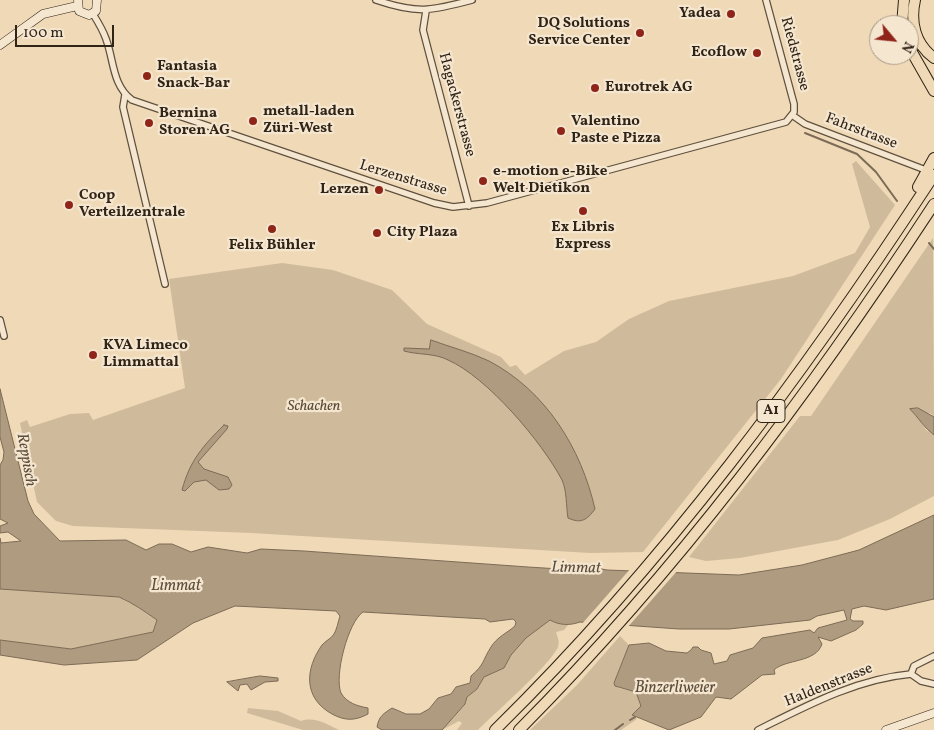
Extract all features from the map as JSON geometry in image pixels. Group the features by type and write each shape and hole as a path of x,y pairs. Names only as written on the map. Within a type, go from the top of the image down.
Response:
{"highway":[{"path":"903,15 904,0"},
{"path":"915,0 913,20 916,33 921,45 934,58"},
{"path":"919,65 934,91"},
{"path":"866,276 881,243 924,178 934,158"},
{"name":"A1","path":"495,730 566,657 669,540 759,428 866,276 934,175"},
{"name":"A1","path":"520,730 589,658 692,541 810,388 934,204"}],"street":[{"path":"93,14 98,8 97,0"},
{"path":"376,0 410,10 426,11 472,0"},
{"name":"Riedstrasse","path":"766,0 794,104 792,115"},
{"path":"0,45 43,14 77,3 81,13 93,14"},
{"name":"Hagackerstrasse","path":"426,11 423,30 469,206"},
{"path":"93,14 106,38 117,81 125,95 123,107 165,284"},
{"name":"Lerzenstrasse","path":"125,95 140,103 365,181 434,203 453,207 487,203 782,123 792,115"},
{"name":"Fahrstrasse","path":"792,115 805,124 922,169"},
{"path":"0,320 4,336"},
{"path":"934,656 914,666 911,674 921,681 934,684"},
{"name":"Haldenstrasse","path":"758,730 797,710 872,680 911,674"},
{"path":"886,730 934,712"}],"green space":[{"name":"Schachen","path":"856,161 895,205 781,379 643,552 590,553 251,533 73,526 56,521 37,502 20,423 27,420 30,427 70,414 89,413 93,420 185,388 169,279 282,263 333,270 392,290 427,324 501,357 510,367 516,365 525,375 564,351 596,342 629,319 669,301 793,276 855,253 870,227 852,164"},
{"path":"933,238 934,417 930,413 919,418 926,430 934,435 934,496 890,519 838,540 740,558 706,561 689,557 800,416 811,416"},
{"path":"0,589 119,597 157,620 153,632 71,649 0,640"},
{"path":"550,620 568,625 564,630 556,632 559,641 558,647 534,677 478,730 457,730 462,723 459,721 442,730 465,704 467,697 477,689 484,677 504,668 511,655 526,638"},
{"path":"620,636 629,645 614,683 619,688 636,692 642,706 633,715 637,719 621,730 530,730 577,685"},
{"path":"248,708 278,711 301,721 316,720 339,730 303,730 247,713"}],"water":[{"path":"431,340 489,361 509,373 528,388 544,405 558,423 581,464 595,509 589,516 580,521 568,518 566,494 562,480 541,448 496,395 463,368 448,360 432,355 404,351 404,348 429,349"},
{"name":"Limmat","path":"0,389 28,501 34,514 60,541 126,540 146,550 159,544 172,544 191,552 208,547 247,553 261,549 560,569 569,563 607,570 739,575 802,565 859,550 934,515 934,599 886,610 864,606 852,609 850,619 853,621 863,621 863,624 856,630 831,641 818,637 822,644 814,655 785,664 774,670 775,674 762,675 731,699 716,697 701,717 669,730 632,715 641,706 636,692 615,686 614,683 629,645 649,643 666,651 687,653 693,647 698,647 711,653 714,664 727,661 730,655 753,648 762,638 810,630 814,633 818,628 847,620 844,610 817,616 810,620 729,629 679,629 580,622 564,624 550,620 526,638 511,655 504,668 484,677 477,689 467,697 465,704 442,730 382,730 377,727 382,716 392,708 406,714 420,714 429,709 438,698 451,694 456,687 470,683 471,676 481,665 493,644 515,626 516,622 513,619 490,622 485,619 363,612 352,626 344,650 339,685 341,693 349,702 368,708 368,714 350,719 332,714 323,707 316,700 310,682 310,673 316,654 322,645 333,636 336,630 340,616 336,611 235,606 193,623 137,660 64,665 0,655 0,640 71,649 153,632 157,620 119,597 0,589 0,538 1,543 21,541 8,532 0,533 0,526 8,523 0,519 0,465 4,452 0,437"},
{"path":"918,408 934,417 934,435 910,409"},
{"path":"224,425 228,426 227,429 198,462 204,469 228,477 232,485 229,489 219,490 206,480 194,482 185,491 182,490 189,470 198,454"},
{"path":"260,676 278,678 278,681 265,682 251,690 247,684 240,685 238,691 227,682"}],"pier":[{"path":"631,568 678,570 627,628 581,625"}],"waterway":[{"path":"805,133 857,154 876,172 897,201"},
{"path":"929,243 934,249"},
{"path":"630,720 635,717"},
{"path":"615,730 623,724"}],"place":[{"name":"Yadea","path":"731,14"},
{"name":"DQ Solutions Service Center","path":"640,33"},
{"name":"Ecoflow","path":"757,53"},
{"name":"Fantasia Snack-Bar","path":"147,76"},
{"name":"Eurotrek AG","path":"595,88"},
{"name":"metall-laden Züri-West","path":"253,121"},
{"name":"Bernina Storen AG","path":"149,123"},
{"name":"Valentino Paste e Pizza","path":"561,131"},
{"name":"e-motion e-Bike Welt Dietikon","path":"483,181"},
{"name":"Lerzen","path":"379,190"},
{"name":"Coop Verteilzentrale","path":"69,205"},
{"name":"Ex Libris Express","path":"583,211"},
{"name":"Felix Bühler","path":"272,229"},
{"name":"City Plaza","path":"377,233"},
{"name":"KVA Limeco Limmattal","path":"93,355"}],"water label":[{"name":"Reppisch","path":"25,460"},
{"name":"Binzerliweier","path":"675,689"}]}
